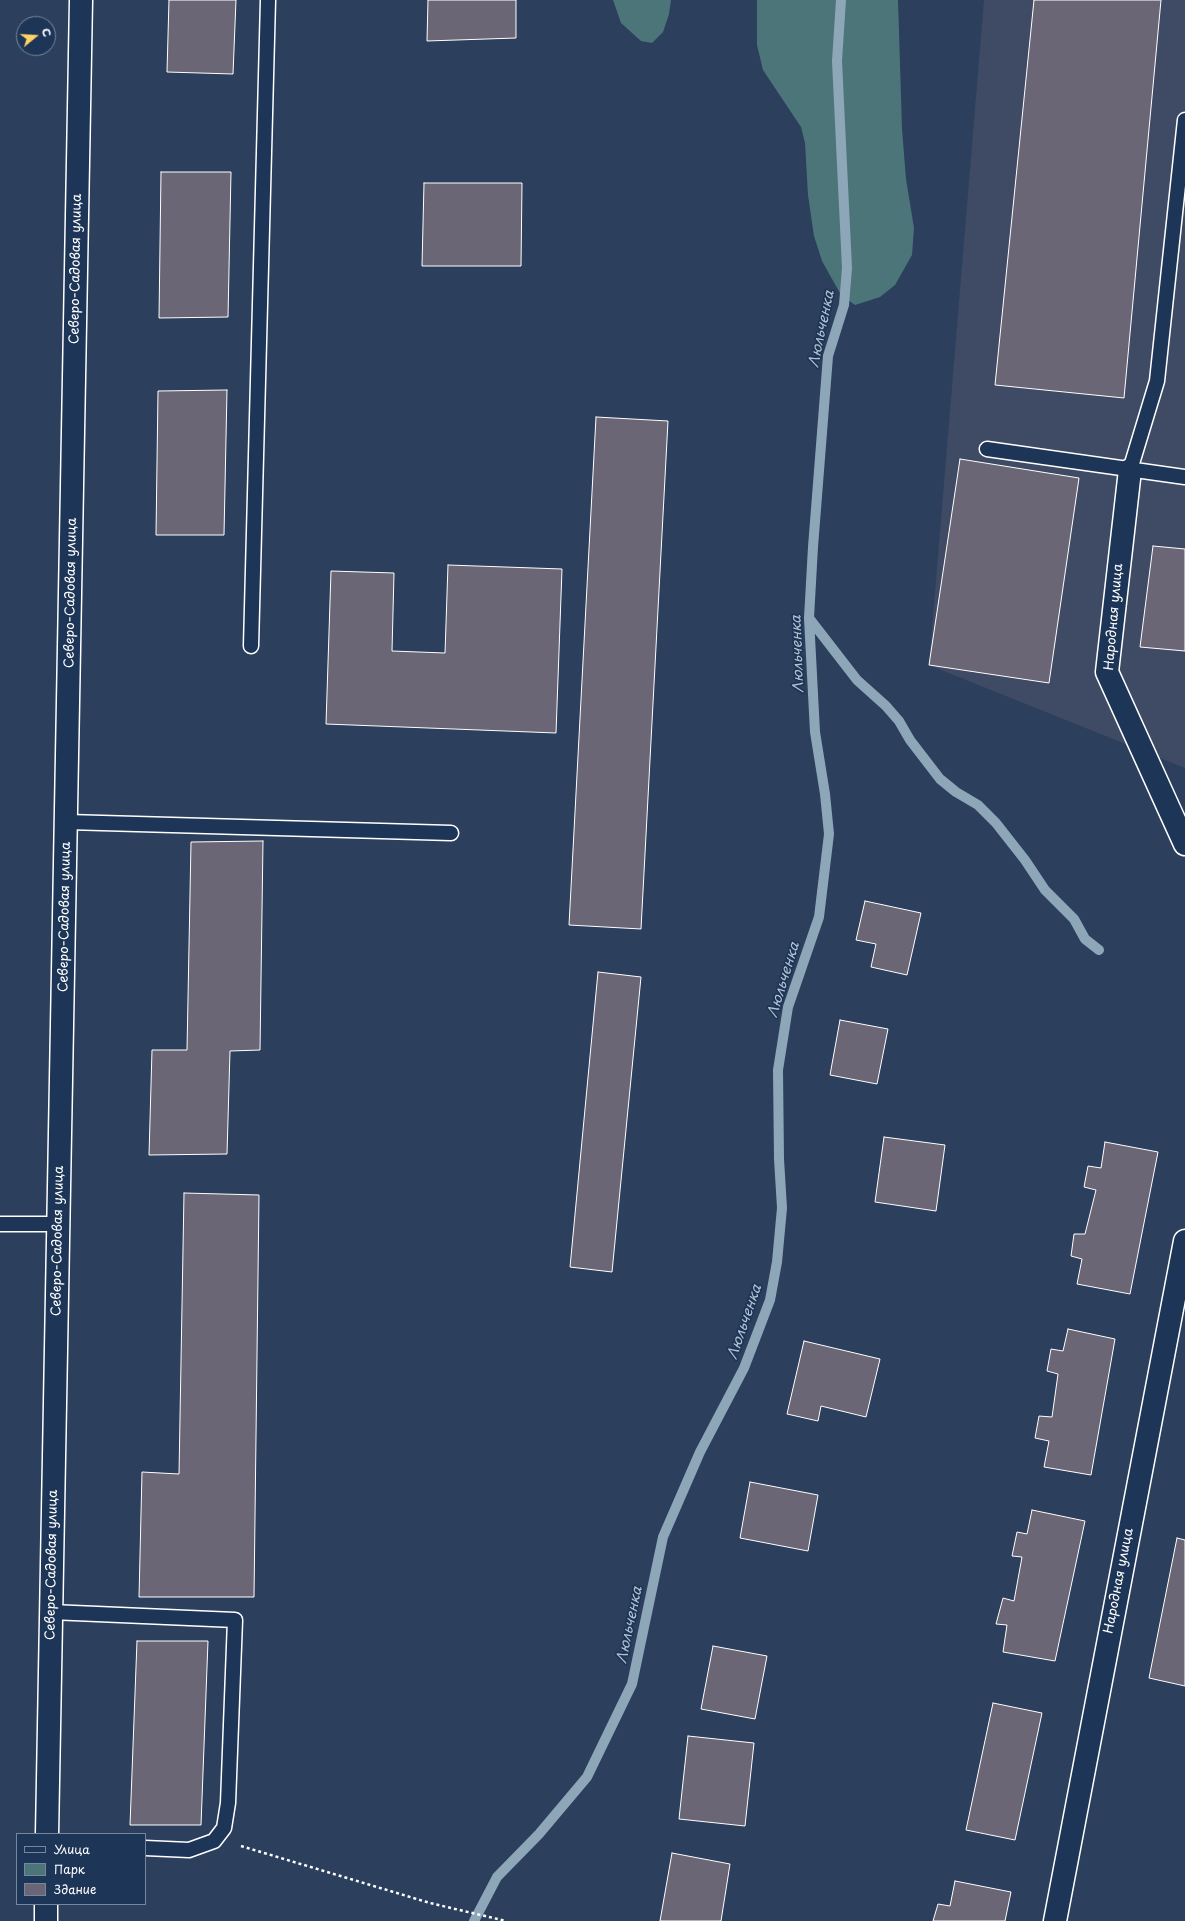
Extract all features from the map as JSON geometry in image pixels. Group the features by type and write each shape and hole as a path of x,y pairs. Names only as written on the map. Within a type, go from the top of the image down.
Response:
{"street":[{"name":"Северо-Садовая улица","path":"47,1833 67,822 81,0"},
{"name":"Народная улица","path":"1130,470 1107,672 1185,844"},
{"name":"Народная улица","path":"1055,1921 1185,1241"},
{"path":"46,1905 46,1921"}],"lane":[{"path":"251,646 268,0"},
{"path":"1130,470 1157,381 1185,120"},
{"path":"987,449 1185,477"},
{"path":"67,822 451,833"},
{"path":"0,1224 58,1224"},
{"path":"51,1612 235,1620 228,1804 224,1828 214,1841 188,1850 146,1848"}],"path":[{"path":"214,1841 245,1847 430,1902 506,1921"}],"shaded area":[{"path":"984,0 1185,0 1185,768 929,665"}],"green space":[{"path":"613,0 671,0 669,14 663,32 652,43 641,41 621,23"},
{"path":"757,0 898,0 902,129 906,179 914,228 912,255 895,285 880,297 855,305 841,295 822,261 814,236 808,195 805,143 801,127 763,70 757,45"}],"building":[{"path":"169,0 236,0 233,74 167,72"},
{"path":"428,0 516,0 516,38 427,41"},
{"path":"1034,0 1161,0 1124,398 995,385"},
{"path":"161,172 231,172 228,317 159,318"},
{"path":"424,183 522,183 521,266 422,266"},
{"path":"227,390 224,535 156,535 158,391"},
{"path":"596,417 668,421 641,929 569,925"},
{"path":"960,459 1079,478 1049,683 929,665"},
{"path":"1153,546 1185,549 1185,651 1140,647"},
{"path":"448,565 562,569 556,733 326,724 331,571 394,573 392,651 445,653"},
{"path":"263,841 260,1050 230,1051 227,1154 149,1155 152,1050 187,1050 191,842"},
{"path":"865,901 921,913 907,975 871,967 876,944 856,940"},
{"path":"598,972 641,977 612,1272 570,1267"},
{"path":"840,1020 888,1029 877,1084 830,1075"},
{"path":"884,1137 945,1145 936,1211 875,1202"},
{"path":"1105,1142 1158,1152 1130,1294 1077,1284 1082,1259 1071,1256 1074,1234 1085,1234 1096,1190 1084,1187 1088,1166 1101,1168"},
{"path":"184,1193 259,1195 254,1597 139,1597 142,1472 179,1474"},
{"path":"1068,1329 1115,1339 1091,1475 1044,1467 1049,1441 1035,1438 1039,1416 1052,1417 1058,1374 1047,1371 1051,1349 1063,1351"},
{"path":"804,1341 880,1359 866,1417 821,1406 818,1421 787,1414"},
{"path":"750,1482 818,1495 808,1551 740,1538"},
{"path":"1032,1510 1085,1521 1055,1661 1003,1652 1007,1625 996,1624 1003,1598 1014,1601 1022,1557 1012,1556 1017,1532 1027,1534"},
{"path":"1177,1538 1185,1540 1185,1686 1149,1678"},
{"path":"137,1641 208,1641 201,1825 130,1825"},
{"path":"713,1646 767,1656 755,1719 701,1709"},
{"path":"993,1703 1042,1713 1015,1840 966,1830"},
{"path":"688,1736 754,1743 745,1826 679,1819"},
{"path":"672,1853 730,1864 721,1921 660,1921"},
{"path":"955,1881 1011,1892 1005,1921 933,1921 938,1904 950,1906"}],"waterway":[{"name":"Люльченка","path":"474,1921 497,1877 539,1834 587,1777 632,1684 663,1537 700,1452 744,1368 770,1300 777,1262 782,1208 779,1159 778,1070 788,1007 819,917 829,834 825,794 815,732 809,618 828,356 844,305 847,268 837,61 841,0"},
{"path":"809,618 857,680 886,706 899,721 910,740 940,779 956,792 978,805 996,823 1025,860 1045,890 1074,919 1085,939 1099,950"}]}
